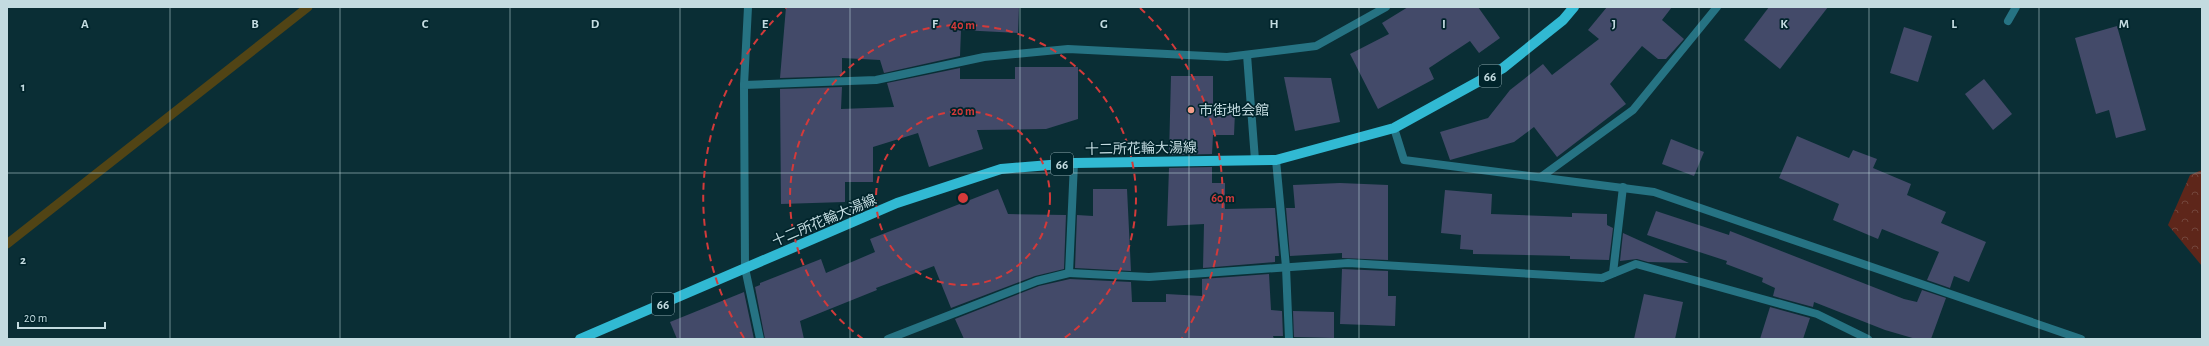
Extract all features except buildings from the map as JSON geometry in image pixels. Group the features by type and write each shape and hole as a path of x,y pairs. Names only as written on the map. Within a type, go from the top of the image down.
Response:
{"main road":[{"name":"十二所花輪大湯線","path":"580,339 897,204 1001,169 1074,163 1276,160 1394,128 1503,68 1564,20 1574,7"}],"street":[{"path":"748,7 744,85 745,268 760,339"},
{"path":"744,85 876,80 984,57 1068,48 1227,57 1316,46 1386,7"},
{"path":"1541,177 1633,110 1717,7"},
{"path":"2008,21 2016,7"},
{"path":"1247,54 1255,160"},
{"path":"1394,128 1404,160 1654,192 2081,339"},
{"path":"1276,160 1286,267 1289,339"},
{"path":"1069,274 1074,163"},
{"path":"1613,273 1623,187"},
{"path":"888,339 1037,282 1069,274 1148,277 1348,263 1602,278 1636,264 1818,314 1868,339"}],"green space":[{"path":"2202,170 2202,266 2168,225 2190,175"}],"waterway":[{"path":"7,244 308,7"}],"place":[{"name":"市街地会館","path":"1191,110"}]}
